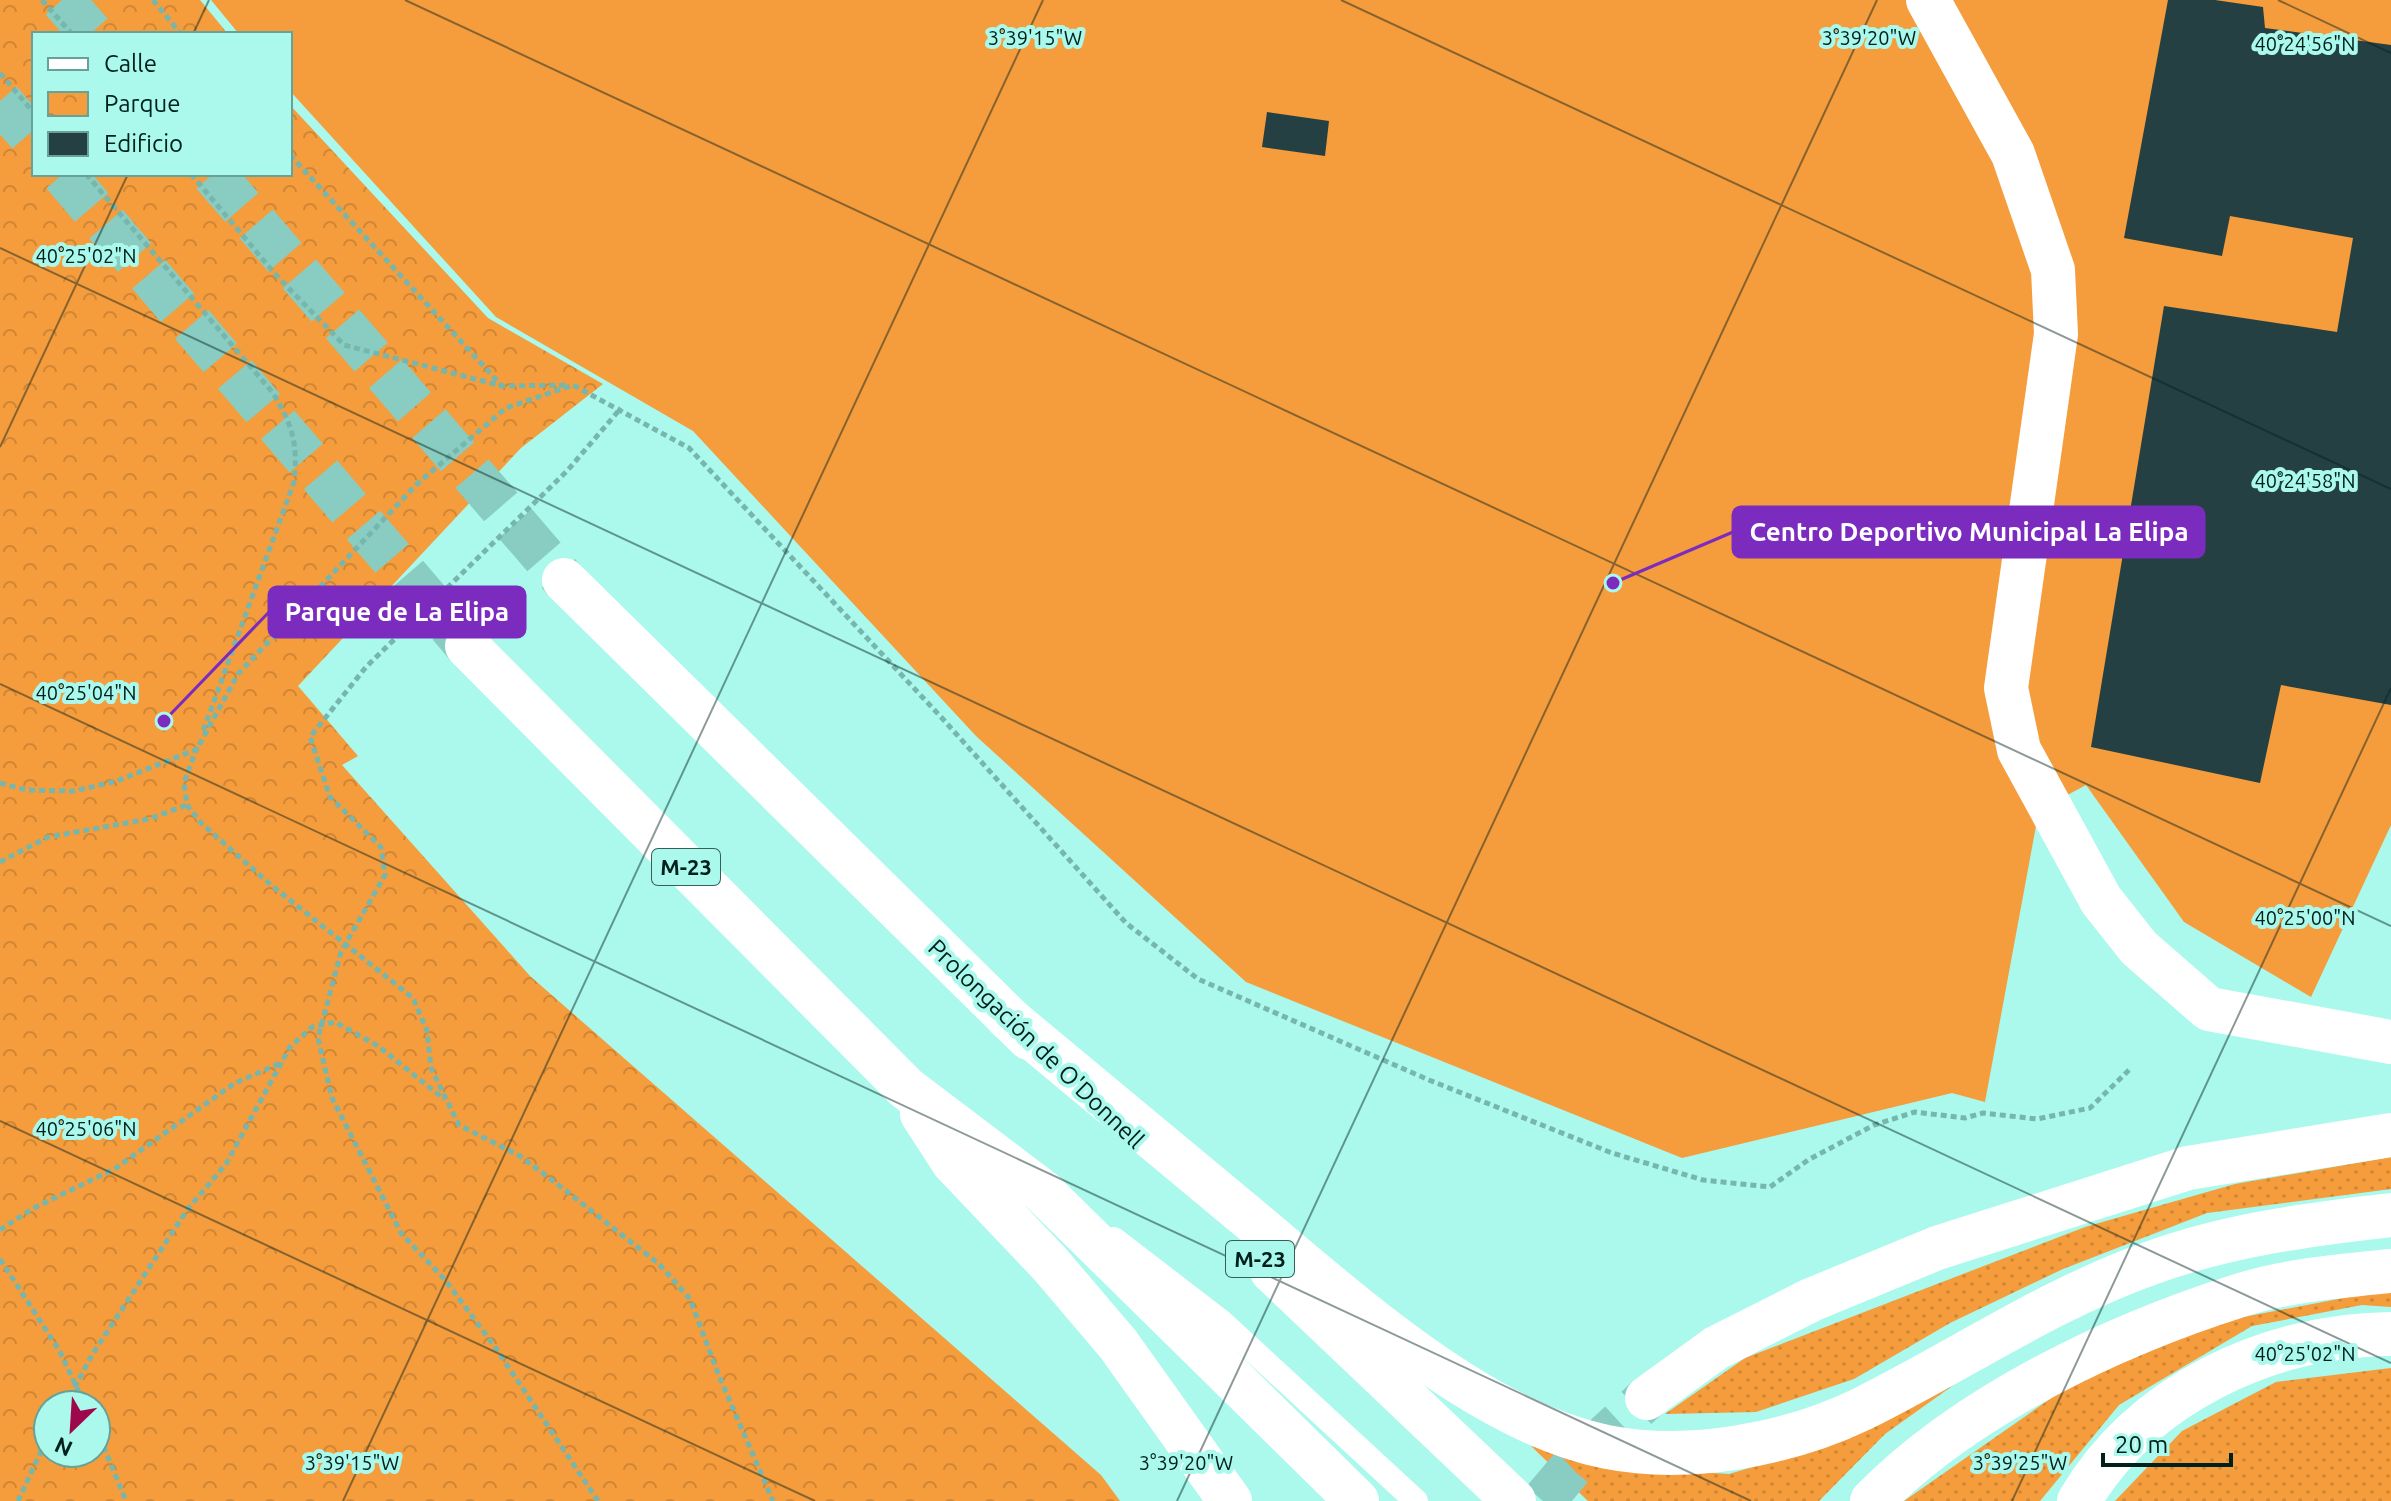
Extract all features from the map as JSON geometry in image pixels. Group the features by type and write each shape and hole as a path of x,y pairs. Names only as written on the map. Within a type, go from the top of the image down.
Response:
{"main road":[{"path":"1928,0 2013,154 2053,270 2056,334 2006,688 2019,750 2101,900 2139,948 2209,1009 2391,1042"},
{"name":"Prolongación de O'Donnell","path":"564,580 1007,1017 1514,1501"},
{"name":"M-23","path":"467,646 906,1088 1042,1191 1357,1501"},
{"path":"1007,1017 1404,1343 1494,1402 1556,1432 1609,1447 1674,1452 1741,1446 1800,1433 1859,1410 2072,1296 2151,1263 2226,1241 2391,1215"},
{"path":"906,1088 953,1162 1050,1264 1118,1344 1230,1501"},
{"path":"1647,1398 1716,1348 1811,1300 1937,1248 2188,1168 2391,1135"},
{"path":"1872,1501 1894,1479 2001,1401 2137,1334 2243,1294 2332,1277 2391,1271"},
{"path":"2079,1501 2113,1455 2150,1418 2226,1370 2309,1341 2352,1334 2391,1334"}],"lane":[{"path":"1042,1191 1134,1252 1222,1322 1416,1501"}],"path":[{"path":"42,0 70,32"},
{"path":"153,0 179,32"},
{"path":"0,73 32,111"},
{"path":"292,157 502,386"},
{"path":"88,176 273,393 289,419 298,448 294,482 184,783 187,805 201,823 245,863 413,998 427,1031 431,1068 459,1125 520,1156 556,1183 659,1264 690,1299 719,1376 773,1501"},
{"path":"193,176 276,275 344,345 502,386 573,385 621,408 689,448 931,706 1126,923 1198,979 1429,1080 1612,1153 1703,1180 1770,1187 1808,1160 1874,1125 1915,1112 1965,1118 1983,1113 2037,1119 2090,1108 2129,1070"},
{"path":"0,783 26,790 74,791 117,781 197,749 238,674 417,484 506,408 573,385"},
{"path":"598,1501 487,1336 446,1281 401,1233 332,1098 318,1038 347,942 385,875 381,847 330,797 310,737 366,667 567,471 621,408"},
{"path":"0,862 48,837 149,819 187,805"},
{"path":"74,1389 187,1210 226,1164 290,1047 312,1027 335,1022 378,1046 445,1099"},
{"path":"0,1230 32,1209 116,1168 235,1083 283,1062"},
{"path":"0,1259 28,1297 79,1389"},
{"path":"112,1467 126,1501"},
{"path":"18,1501 33,1469"}],"green space":[{"path":"0,0 200,0 226,32 32,32 32,176 292,176 292,107 488,318 603,384 521,448 298,686 358,756 342,765 530,976 1101,1475 1120,1501 0,1501"},
{"path":"211,0 2391,0 2391,825 2311,997 2184,922 2086,785 2034,813 2038,815 1985,1102 1952,1093 1682,1158 1246,982 976,736 693,431 496,317 292,93 292,32 237,32"},
{"path":"2391,1157 2391,1189 2207,1213 2063,1269 1950,1323 1854,1379 1756,1412 1665,1414 1745,1358 2085,1227 2235,1184"},
{"path":"2391,1289 2391,1307 2362,1305 2252,1326 2119,1405 2040,1501 1904,1501 2070,1385 2222,1321"},
{"path":"1983,1364 1885,1434 1819,1501 1588,1501 1531,1446 1625,1467 1729,1474 1810,1450"},
{"path":"2391,1368 2391,1501 2115,1501 2182,1431 2276,1382"}],"building":[{"path":"2168,0 2215,0 2263,7 2265,28 2391,45 2391,705 2281,685 2260,783 2091,747 2164,306 2337,332 2353,238 2230,216 2222,256 2124,238"},
{"path":"1267,112 1329,121 1325,156 1262,147"}],"tunnel":[{"path":"62,0 90,32"},
{"path":"0,101 32,138"},
{"path":"65,176 467,646"},
{"path":"215,176 564,580"},
{"path":"1543,1501 1571,1468 1647,1398"}],"place":[{"name":"Centro Deportivo Municipal La Elipa","path":"1613,583"},
{"name":"Parque de La Elipa","path":"164,721"}]}
